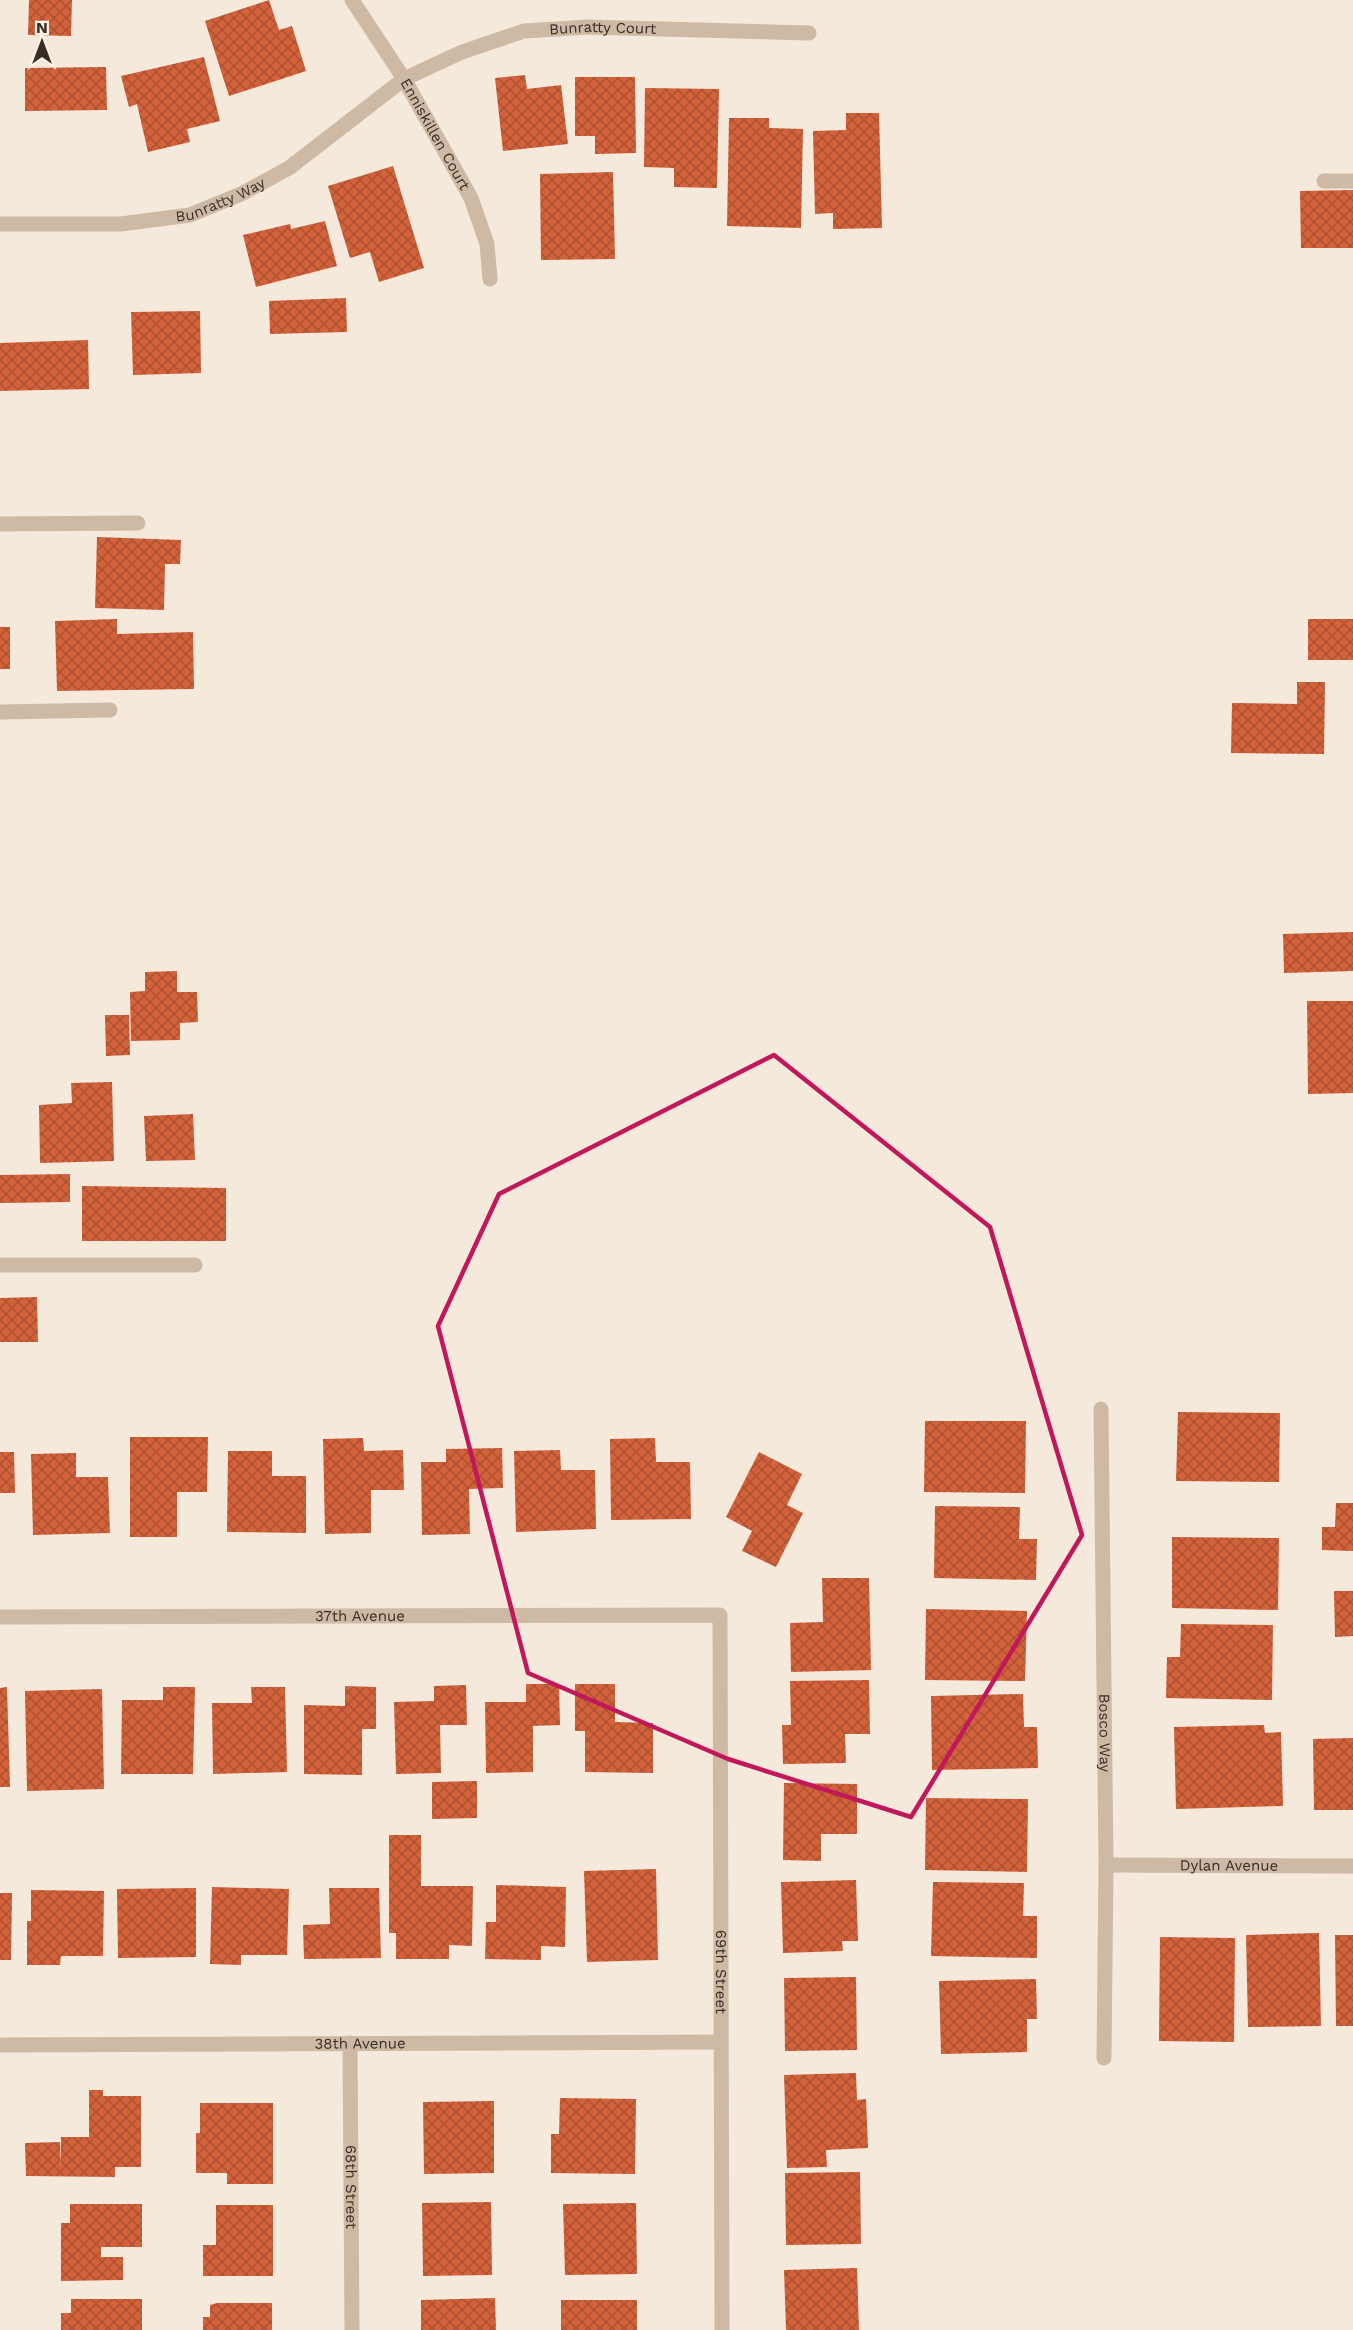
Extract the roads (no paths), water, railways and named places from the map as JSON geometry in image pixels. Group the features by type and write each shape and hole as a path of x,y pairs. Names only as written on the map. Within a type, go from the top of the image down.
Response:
{"street":[{"name":"Enniskillen Court","path":"352,0 404,79 471,198 487,244 490,279"},
{"name":"Bunratty Court","path":"404,79 462,52 524,31 588,27 810,33"},
{"name":"Bunratty Way","path":"0,224 121,224 190,215 241,194 289,168 404,79"},
{"path":"1323,181 1353,181"},
{"path":"0,524 138,523"},
{"path":"0,712 110,710"},
{"path":"0,1266 195,1265"},
{"name":"Bosco Way","path":"1101,1408 1106,1865 1104,2058"},
{"name":"37th Avenue","path":"0,1617 720,1616"},
{"name":"69th Street","path":"720,1616 722,2330"},
{"name":"Dylan Avenue","path":"1106,1865 1353,1866"},
{"name":"38th Avenue","path":"0,2045 721,2042"},
{"name":"68th Street","path":"350,2043 352,2330"}]}
